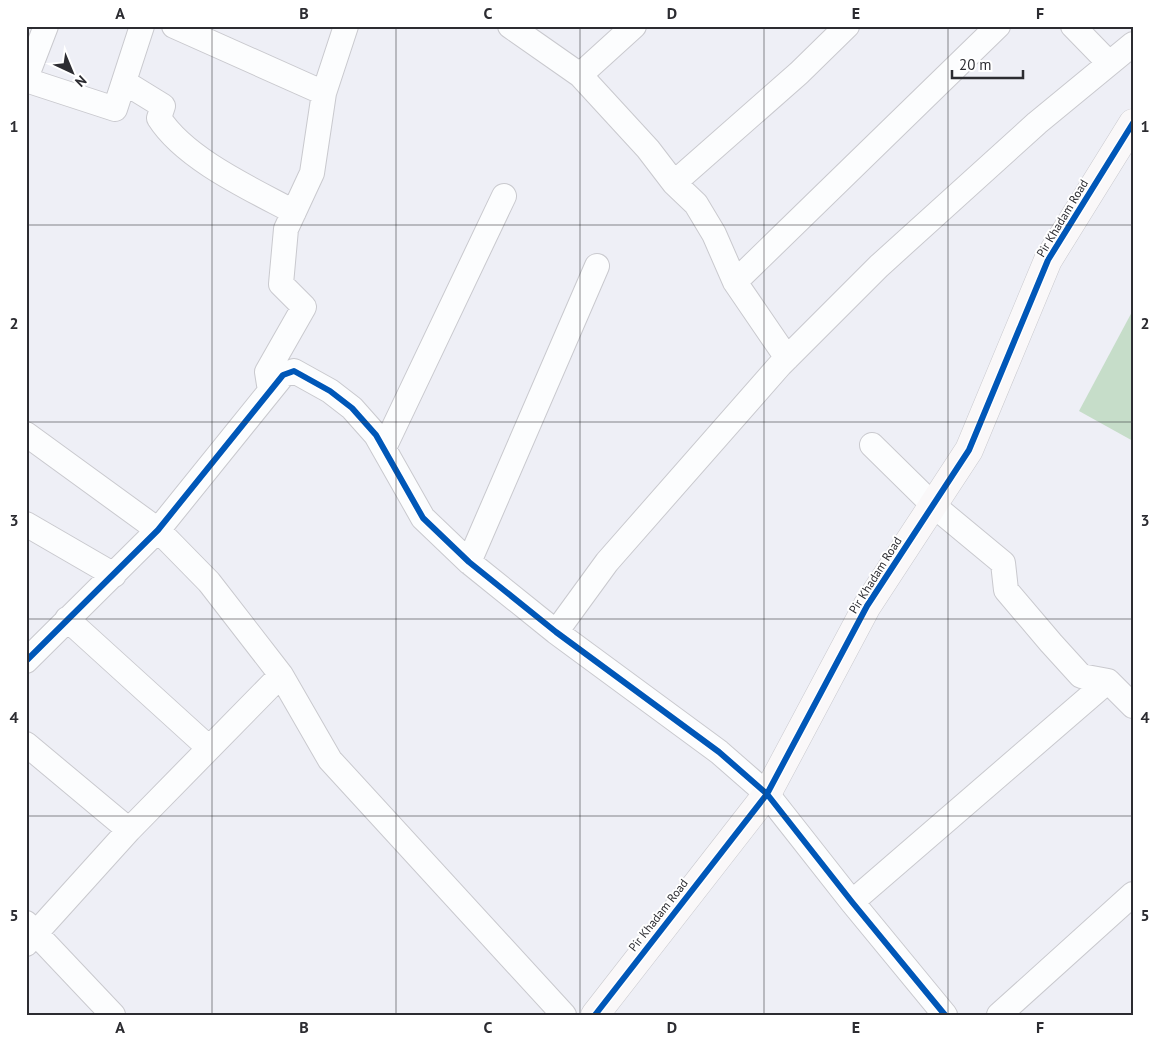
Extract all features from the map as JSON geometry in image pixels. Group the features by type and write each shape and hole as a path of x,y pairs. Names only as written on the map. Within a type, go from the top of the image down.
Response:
{"street":[{"path":"46,26 26,79 114,109 142,26"},
{"path":"174,26 324,93"},
{"path":"270,391 267,372 304,307 281,284 286,228 312,173 324,93 346,26"},
{"path":"510,26 580,75 648,149 674,183 696,204 714,234 735,282 787,358"},
{"path":"580,75 634,26"},
{"path":"674,183 799,73 847,26"},
{"path":"735,282 998,26"},
{"path":"1073,26 1110,63"},
{"path":"556,632 607,562 787,358 878,266 1037,123 1133,44"},
{"path":"124,82 163,106 159,118 166,130 217,171 294,212"},
{"name":"Pir Khadam Road","path":"595,1015 767,794 867,606 968,450 1048,260 1133,123"},
{"path":"384,448 504,196"},
{"path":"469,562 597,266"},
{"path":"26,661 158,530 283,374 294,371 330,392 352,408 376,435 423,518 469,562 556,632 719,752 767,794 852,902 946,1015"},
{"path":"26,434 158,530 209,582 281,675 330,760 564,1015"},
{"path":"872,445 933,505 1003,562 1006,590 1081,676 1108,681 1133,706"},
{"path":"26,524 114,575"},
{"path":"67,619 209,748"},
{"path":"113,1015 29,933 281,675"},
{"path":"852,902 1108,681"},
{"path":"26,744 129,830"},
{"path":"1000,1015 1133,894"}],"green space":[{"path":"1133,310 1133,441 1079,411"}],"cycle path":[{"path":"595,1015 767,794 867,606 969,450 1048,260 1133,123"},
{"path":"26,661 158,530 283,375 294,371 330,391 352,408 376,435 423,518 469,562 556,632 719,752 767,794 852,902 945,1015"}]}
